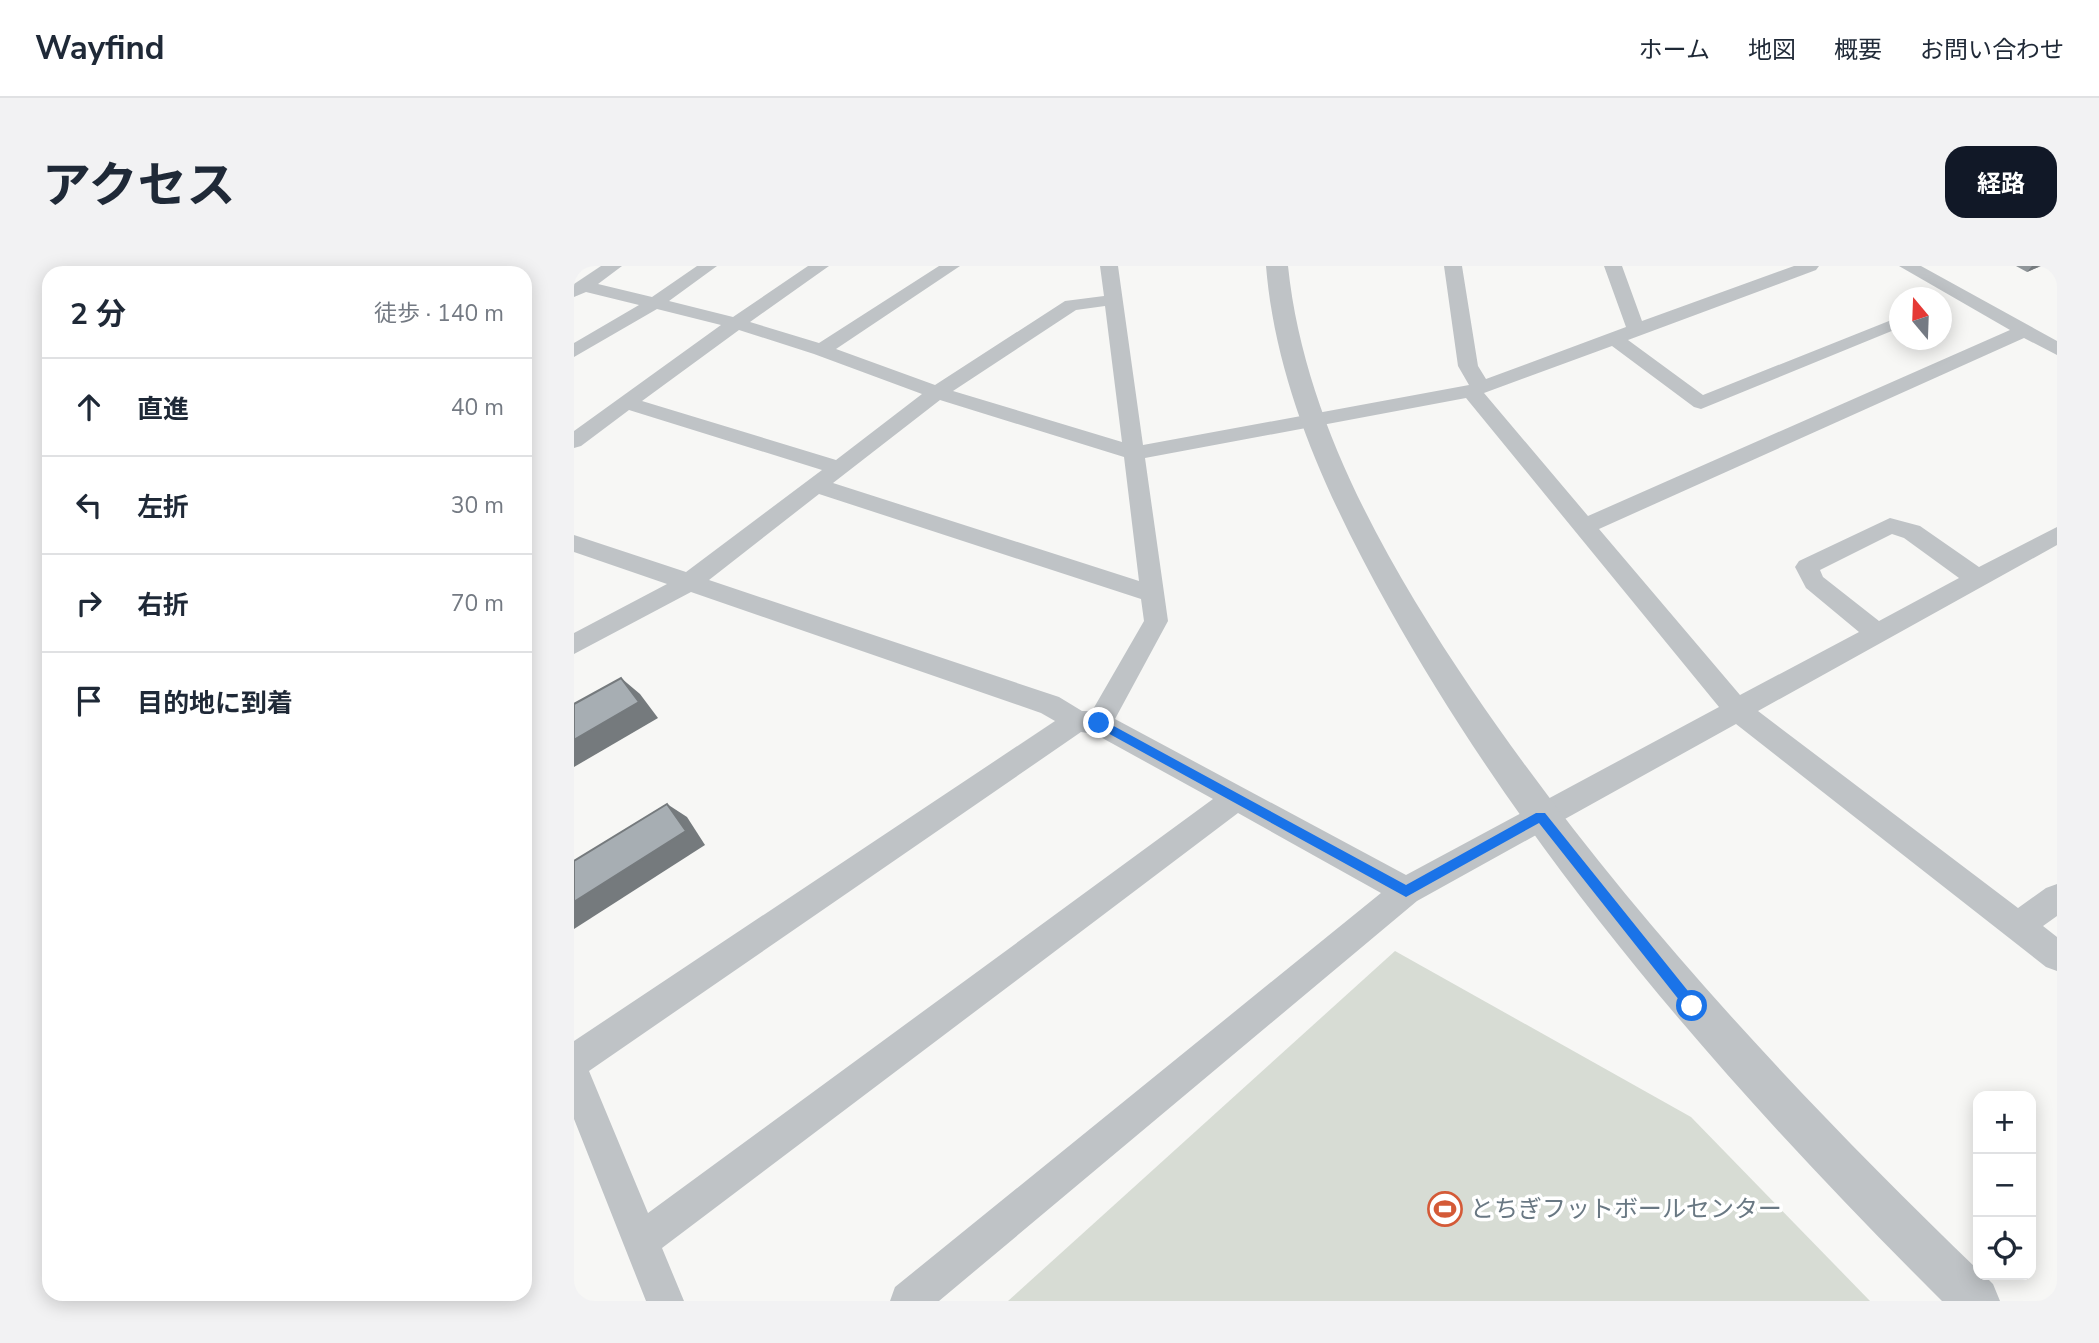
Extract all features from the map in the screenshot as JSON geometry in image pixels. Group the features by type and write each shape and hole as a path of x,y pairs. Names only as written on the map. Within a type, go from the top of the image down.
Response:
{"street":[{"path":"579,289 613,266"},
{"path":"574,351 654,303 708,266"},
{"path":"574,442 736,323 820,266"},
{"path":"821,350 951,266"},
{"path":"574,1061 1088,722 1156,621 1111,300 1109,266"},
{"path":"1277,266 1285,325 1312,419 1366,541 1433,658 1541,817 1692,1006 1891,1219 1976,1301"},
{"path":"1453,266 1468,366 1476,388 1584,527 1737,710 2057,956"},
{"path":"1613,266 1636,329"},
{"path":"579,289 654,303 736,323 821,350 937,393 1134,453 1476,388 1810,266"},
{"path":"1908,266 2057,349"},
{"path":"1952,300 1962,296"},
{"path":"574,644 688,583 937,393 1071,305 1111,300"},
{"path":"1612,337 1701,403 1889,326"},
{"path":"1584,527 2024,331"},
{"path":"627,403 839,468"},
{"path":"817,486 1152,594"},
{"path":"1877,633 1814,582 1807,567 1891,526 1912,532 1977,578"},
{"path":"909,1301 1406,891 2057,535"},
{"path":"574,543 1050,705 1236,797 1406,891"},
{"path":"642,1240 1236,797"},
{"path":"2018,926 2057,898"},
{"path":"574,1076 665,1301"}],"shaded area":[{"name":"とちぎフットボールセンター","path":"1395,951 1691,1117 1870,1301 1008,1301"}],"building":[{"path":"621,678 639,702 574,740 574,704"},
{"path":"667,804 686,831 574,902 574,861"}],"place":[{"name":"とちぎフットボールセンター","path":"1445,1209"}],"route":[{"path":"1099,723 1406,891 1541,817 1692,1006"}]}
